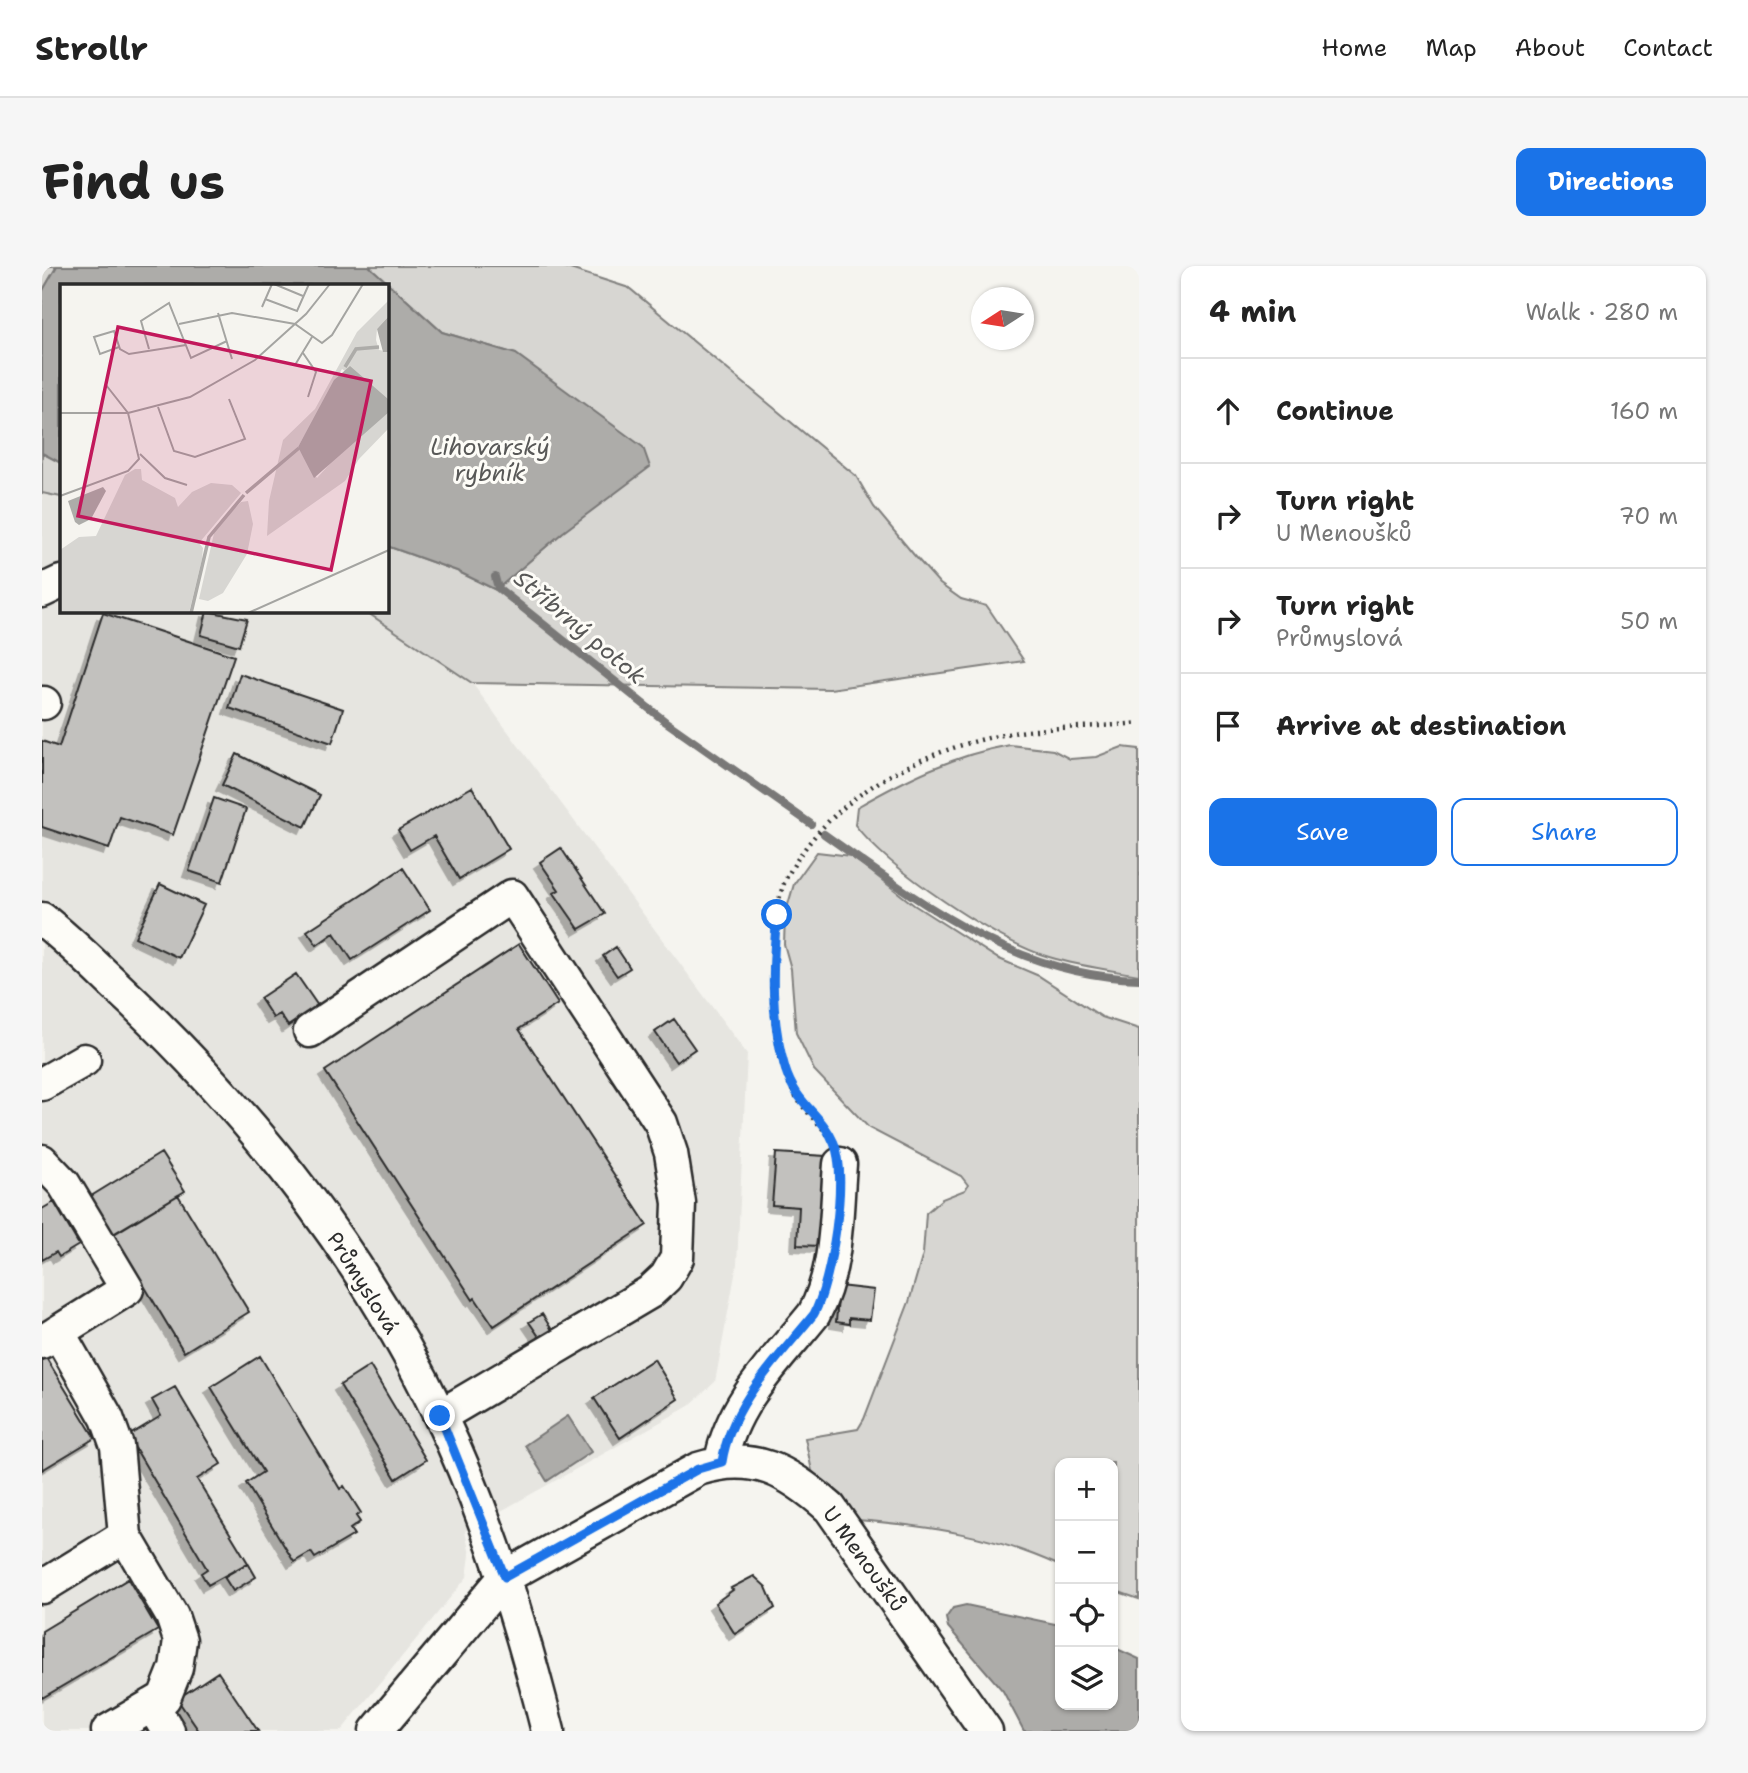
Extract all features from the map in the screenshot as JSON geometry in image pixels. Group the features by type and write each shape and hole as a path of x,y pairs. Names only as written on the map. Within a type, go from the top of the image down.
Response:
{"street":[{"path":"42,592 60,583"},
{"path":"310,1031 512,896 661,1123 668,1143 679,1203 677,1258 666,1277 650,1292 440,1416"},
{"name":"Průmyslová","path":"42,919 177,1045 239,1111 346,1251 440,1416 505,1577 548,1731"},
{"path":"42,1084 84,1060"},
{"path":"42,1161 64,1184 127,1289 50,1337 107,1418 117,1446 125,1536 172,1616 180,1640 176,1668 164,1698 160,1718 108,1731"},
{"path":"722,1462 725,1439 734,1416 814,1314 824,1295 832,1266 840,1164"},
{"name":"U Menoušků","path":"376,1731 505,1577 698,1469 722,1462 750,1461 776,1469 803,1484 830,1508 986,1731"},
{"path":"42,1587 125,1536"}],"path":[{"path":"840,1164 834,1142 796,1097 785,1068 777,1030 771,973 777,915 786,878 811,840 832,816 860,793 927,757 1002,735 1139,723"}],"shaded area":[{"path":"42,266 57,266 42,292"},
{"path":"369,266 561,266 629,288 856,476 874,507 940,584 961,599 987,606 1024,661 830,689 472,683 366,612 388,612 388,546 457,571 496,590 562,533 516,354 442,332"},
{"path":"42,453 60,462 60,497 42,493"},
{"path":"42,493 60,497 60,612 366,612 472,683 747,1054 737,1264 715,1382 689,1406 465,1531 470,1555 467,1577 341,1731 42,1731"},
{"path":"1010,745 1053,750 1070,759 1096,757 1122,747 1139,749 1139,975 1049,957 1000,936 917,882 871,843 855,825 857,807 894,787 969,755"},
{"path":"817,852 851,856 914,905 997,958 1039,976 1102,1017 1139,1029 1139,1599 1118,1592 1118,1458 1055,1458 1055,1564 986,1539 910,1525 857,1520 812,1471 805,1438 858,1429 864,1419 909,1302 923,1254 926,1213 942,1199 965,1190 968,1185 961,1176 869,1128 814,1070 796,1033 791,969 784,944 785,915 794,884"}],"water":[{"name":"Lihovarský rybník","path":"57,266 369,266 442,332 516,354 643,447 650,467 562,533 496,590 457,571 388,546 388,284 60,284 60,462 42,453 42,292"},
{"path":"568,1416 591,1452 547,1481 525,1445"},
{"path":"966,1605 1055,1624 1055,1710 1118,1710 1118,1649 1139,1659 1139,1731 1024,1731 1003,1691 948,1627 946,1618 953,1608"}],"building":[{"path":"207,612 247,619 239,646 201,635"},
{"path":"103,613 234,656 173,835 120,817 109,849 42,827 42,741 59,747"},
{"path":"240,674 343,709 332,743 229,708"},
{"path":"237,754 320,795 305,827 222,785"},
{"path":"472,787 509,849 459,879 434,836 410,850 398,830"},
{"path":"214,798 246,809 222,882 189,871"},
{"path":"561,848 605,914 579,929 554,893 559,890 540,862"},
{"path":"403,868 430,910 352,960 334,933 317,945 307,931"},
{"path":"160,884 204,905 179,958 135,937"},
{"path":"519,944 558,1004 519,1029 647,1225 494,1326 475,1298 473,1300 325,1071"},
{"path":"616,947 630,968 617,976 603,956"},
{"path":"296,974 318,1006 288,1026 280,1014 273,1018 260,998"},
{"path":"674,1019 695,1049 676,1062 655,1032"},
{"path":"161,1153 185,1191 106,1239 83,1201"},
{"path":"776,1153 826,1156 820,1246 797,1245 799,1207 772,1205"},
{"path":"178,1195 249,1312 184,1352 113,1234"},
{"path":"54,1202 79,1245 59,1257 56,1252 42,1260 42,1209"},
{"path":"839,1286 874,1290 870,1320 849,1318 849,1324 836,1322"},
{"path":"542,1314 552,1330 540,1338 529,1322"},
{"path":"45,1356 95,1438 42,1470 42,1358"},
{"path":"260,1356 340,1489 344,1486 361,1513 356,1516 360,1522 350,1529 354,1535 315,1558 311,1552 294,1562 246,1483 263,1472 211,1387"},
{"path":"654,1359 678,1399 620,1438 594,1398"},
{"path":"370,1366 426,1460 396,1479 340,1385"},
{"path":"175,1387 221,1464 197,1479 248,1563 208,1585 201,1573 207,1569 128,1436 161,1416 152,1400"},
{"path":"248,1563 256,1577 233,1591 224,1577"},
{"path":"754,1576 766,1587 775,1608 735,1634 715,1603 733,1590 731,1588"},
{"path":"128,1579 158,1630 42,1698 42,1631"},
{"path":"218,1672 258,1731 199,1731 177,1699"}],"waterway":[{"name":"Stříbrný potok","path":"495,577 498,588 666,722 811,824"},
{"name":"Stříbrný potok","path":"824,834 934,909 1010,950 1051,965 1094,975 1139,979"}],"route":[{"path":"440,1416 505,1577 698,1469 722,1462 725,1439 734,1416 814,1314 824,1295 832,1266 840,1164 834,1142 796,1097 785,1068 777,1030 771,973 777,915"}]}
